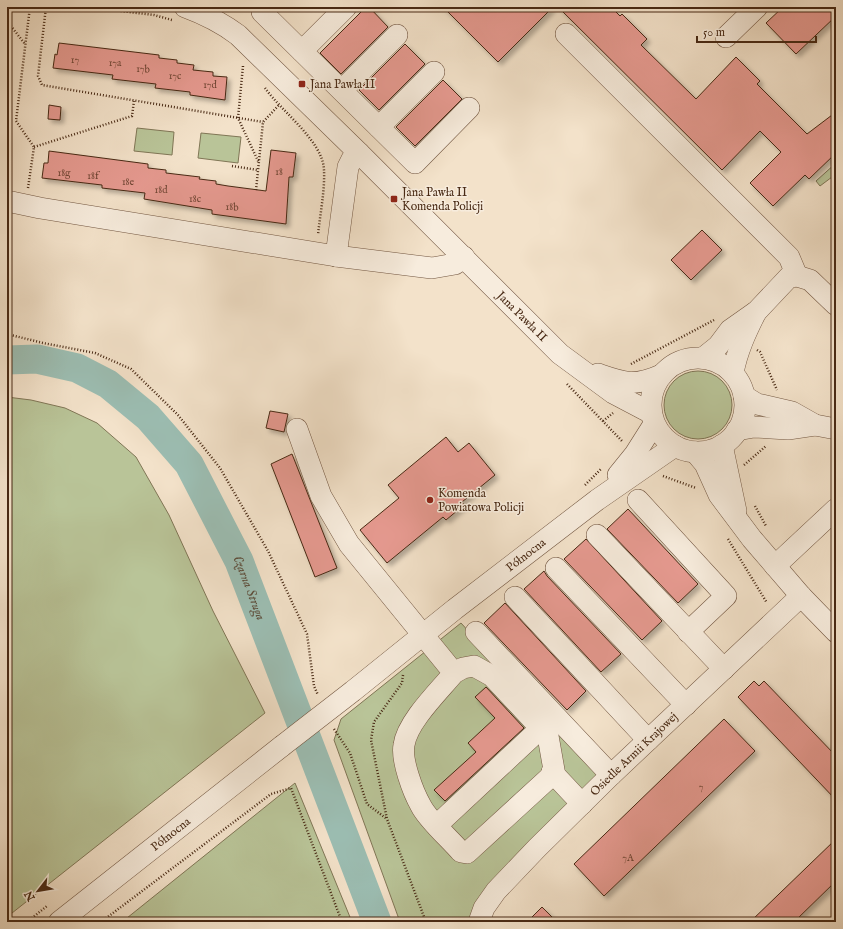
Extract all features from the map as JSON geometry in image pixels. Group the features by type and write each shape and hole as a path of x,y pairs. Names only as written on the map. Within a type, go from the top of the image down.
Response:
{"street":[{"path":"302,52 346,7"},
{"path":"726,37 757,7"},
{"path":"238,35 264,9 302,52 415,163 469,108"},
{"name":"Jana Pawła II","path":"181,14 201,12 238,35 464,257 560,354 613,393 653,418"},
{"path":"566,34 789,257 797,276"},
{"path":"342,90 397,35"},
{"path":"379,127 434,72"},
{"path":"336,256 348,167 352,159 359,153"},
{"path":"7,201 40,208 336,256 432,268 455,264 464,257"},
{"path":"703,358 718,346 730,330 757,311 782,283 790,277 797,276 810,280 836,305"},
{"path":"733,373 740,346 757,311"},
{"path":"703,358 714,360 733,373 740,384 744,396 745,408 743,420 737,430 722,445 709,450 695,452 675,446 659,433 653,418 651,400 654,387 661,375 672,364 687,359 703,358"},
{"name":"Jana Pawła II","path":"578,367 617,381 630,383 645,382 661,375"},
{"path":"744,396 757,404 792,412 815,425 836,429"},
{"path":"597,500 635,454 653,418"},
{"path":"737,430 754,427 788,429 815,425"},
{"path":"297,429 321,496 345,538 454,673"},
{"path":"722,445 738,518"},
{"path":"597,500 675,446"},
{"path":"695,452 705,464 719,495 738,518 752,539 801,596 836,632"},
{"name":"Północna","path":"59,922 455,609 597,500"},
{"path":"638,500 726,596 688,632"},
{"path":"775,566 836,509"},
{"path":"597,535 724,669"},
{"path":"556,568 686,704"},
{"name":"Osiedle Armii Krajowej","path":"479,922 484,908 496,890 611,775 801,596"},
{"path":"515,597 648,740"},
{"path":"476,632 611,775"},
{"path":"474,666 492,676 541,728 548,736 554,770 550,777 467,853 461,852 421,807 405,763 404,745 408,733 422,710 454,673 463,668 474,666"},
{"path":"437,825 541,728"},
{"path":"552,772 582,804"}],"path":[{"path":"27,193 34,147 16,121 30,7"},
{"path":"46,7 38,76 42,85 263,122"},
{"path":"88,7 154,15 181,14"},
{"path":"7,20 25,44"},
{"path":"239,61 246,69"},
{"path":"243,66 238,118 259,163"},
{"path":"261,83 278,105 313,144 324,169"},
{"path":"34,147 132,116 134,101"},
{"path":"256,190 263,122 278,105"},
{"path":"232,166 258,170"},
{"path":"626,364 630,365 716,319"},
{"path":"7,334 95,353 131,369 178,415 220,468 268,551 307,634 314,686 321,700"},
{"path":"741,470 745,463 766,446 770,445"},
{"path":"696,488 700,494"},
{"path":"724,534 777,619"},
{"path":"390,698 374,722 371,740 387,818 426,922"},
{"path":"333,728 350,753 368,804 387,818"},
{"path":"101,922 270,794 290,788 342,922"}],"green space":[{"path":"137,128 174,132 172,155 134,151"},
{"path":"201,133 241,137 238,163 198,158"},
{"path":"836,163 836,174 820,186 816,181"},
{"path":"691,371 705,371 717,376 727,386 732,398 732,412 727,424 717,434 705,439 691,439 679,434 669,424 664,412 664,398 669,386 679,376"},
{"path":"7,397 31,400 65,408 97,423 136,457 169,515 213,611 265,713 7,917"},
{"path":"461,623 600,775 470,922 400,922 334,740 341,719"},
{"path":"295,783 352,922 122,922"}],"building":[{"path":"366,7 369,7 388,27 341,74 320,53"},
{"path":"443,7 553,7 498,62"},
{"path":"558,7 611,7 620,16 622,14 647,39 641,45 696,99 736,57 760,81 757,84 807,134 836,112 836,153 809,179 805,175 773,206 750,183 781,152 760,131 722,170"},
{"path":"783,7 836,7 836,16 796,54 766,23"},
{"path":"59,43 159,55 159,58 177,60 177,63 194,65 193,70 213,72 213,76 227,77 225,100 190,95 190,92 155,88 156,84 112,79 113,75 53,68 55,54 57,55"},
{"path":"405,44 425,64 379,110 359,90"},
{"path":"443,80 462,99 415,146 396,127"},
{"path":"49,105 61,107 60,120 48,119"},
{"path":"271,150 296,153 293,177 289,177 286,224 212,214 212,210 144,199 145,193 102,188 102,185 42,178 44,163 48,163 49,151 148,164 148,168 166,170 166,173 200,177 199,179 216,181 216,184 266,191"},
{"path":"702,230 722,250 691,280 671,260"},
{"path":"270,411 288,414 284,432 266,428"},
{"name":"Komenda Powiatowa Policji","path":"446,437 458,452 469,443 495,475 462,502 464,505 446,520 443,517 387,563 360,530 399,498 388,485"},
{"path":"292,454 337,568 315,577 271,464"},
{"path":"628,509 698,584 678,603 607,529"},
{"path":"586,539 662,621 642,640 564,559"},
{"path":"544,571 547,576 621,654 601,672 524,589"},
{"path":"505,603 586,691 567,710 484,623"},
{"path":"754,681 759,686 764,681 836,756 836,800 738,697"},
{"path":"486,687 524,728 445,801 434,790 476,752 468,743 495,718 475,697"},
{"path":"724,719 755,751 604,896 574,864"},
{"path":"836,839 836,881 794,922 750,922"},
{"path":"542,907 557,922 527,922"}],"waterway":[{"name":"Czarna Struga","path":"7,360 37,359 77,368 108,384 148,417 189,464 239,561 377,922"}],"place":[{"name":"Jana Pawła II","path":"302,84"},
{"name":"Jana Pawła II Komenda Policji","path":"394,199"},
{"name":"Komenda Powiatowa Policji","path":"430,500"}]}
